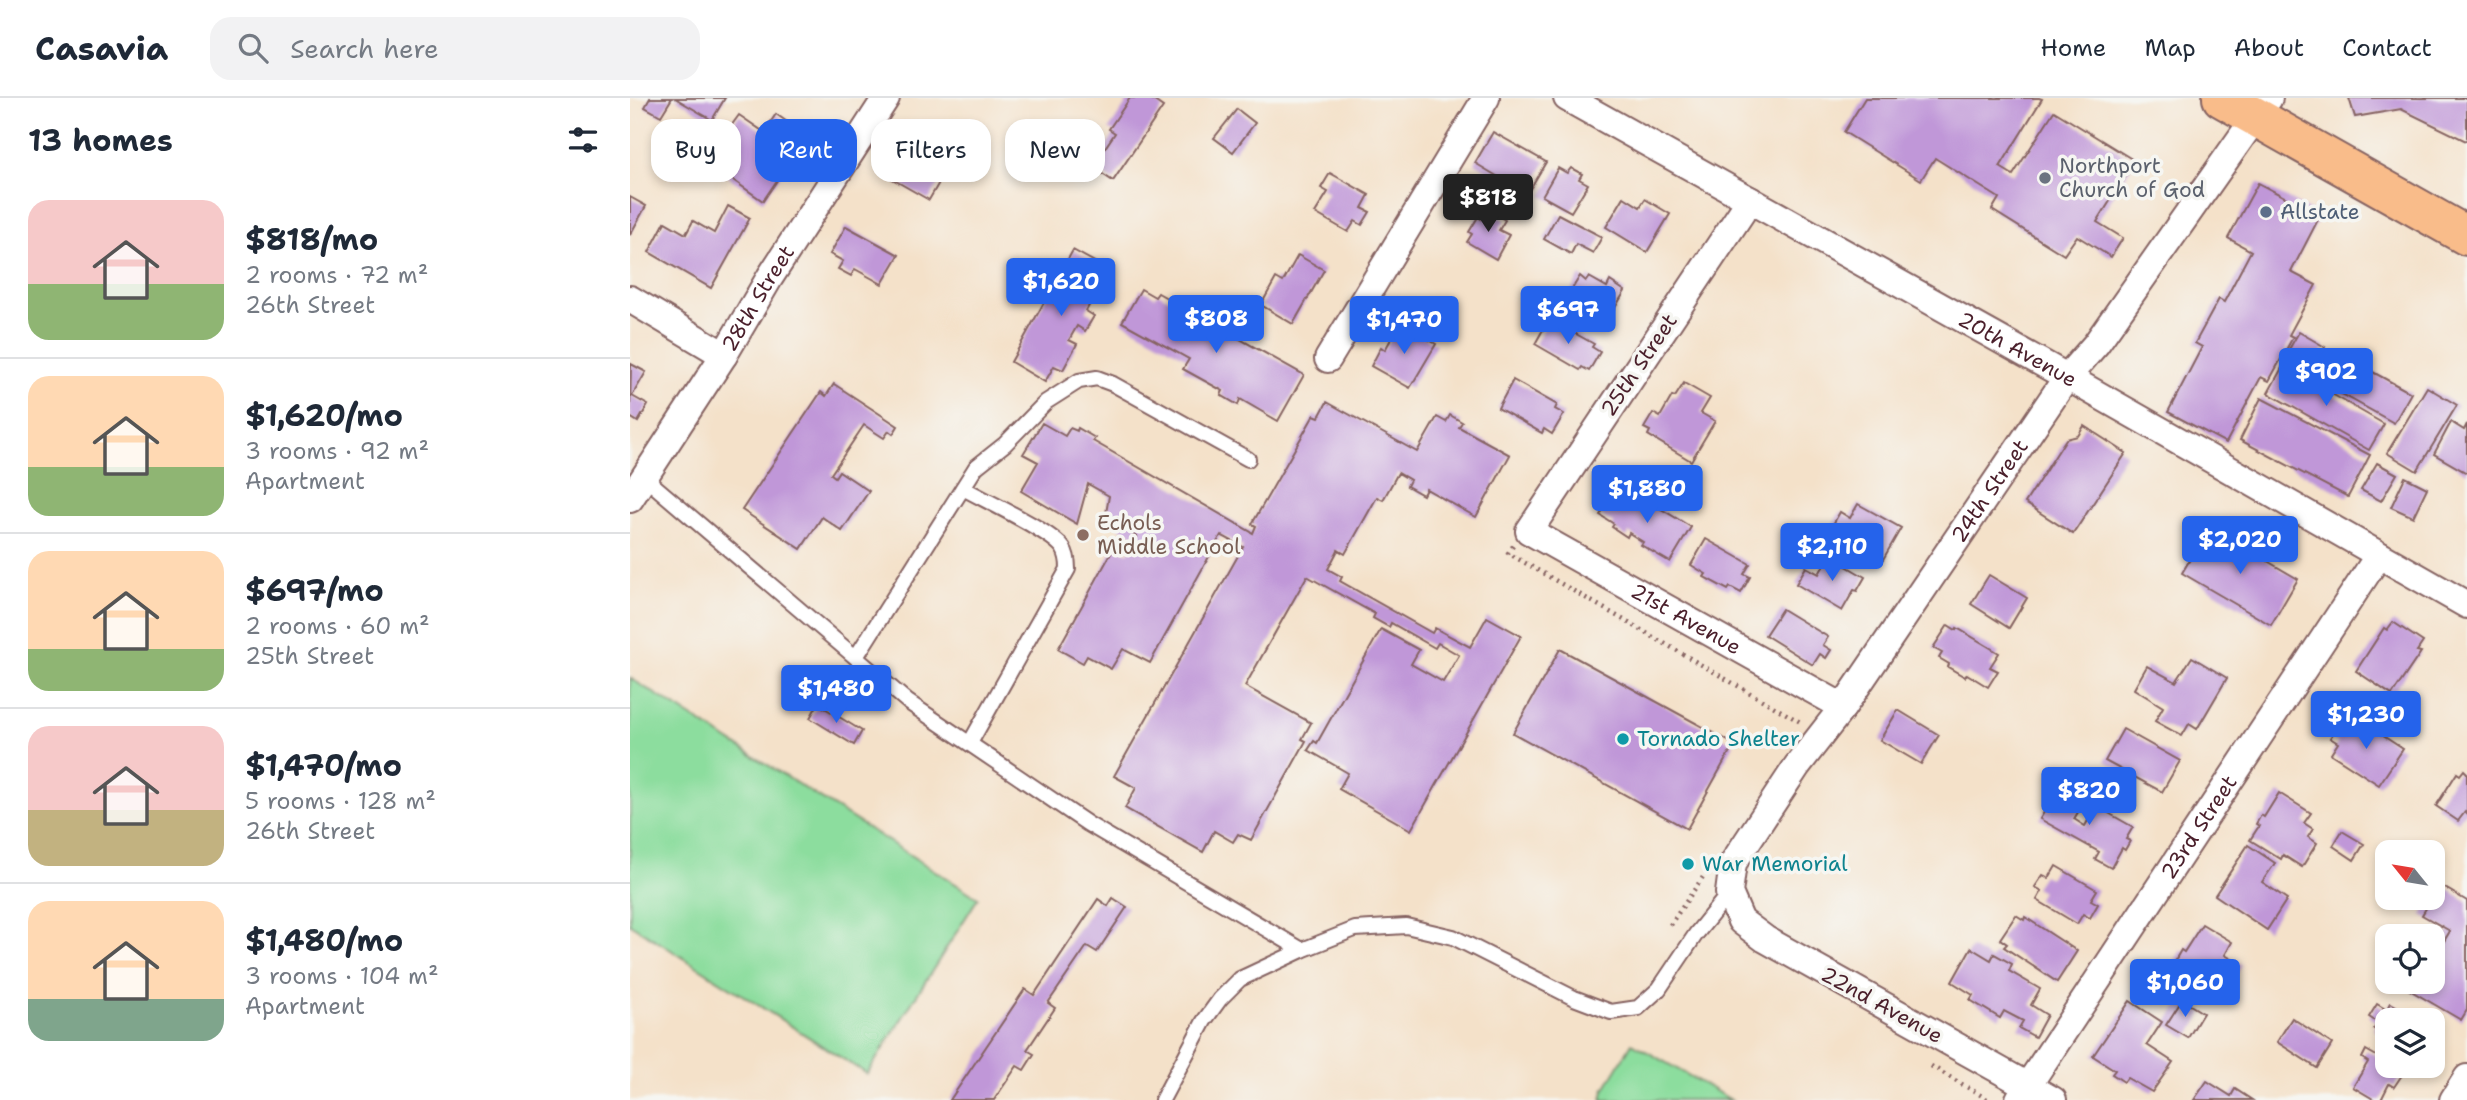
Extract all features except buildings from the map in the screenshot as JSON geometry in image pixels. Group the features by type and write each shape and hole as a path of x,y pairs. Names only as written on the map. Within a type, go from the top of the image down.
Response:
{"highway":[{"path":"2222,98 2263,107 2467,236"}],"street":[{"path":"1328,359 1486,98"},
{"name":"20th Avenue","path":"1567,98 2466,603"},
{"name":"28th Street","path":"630,499 724,355 881,100"},
{"name":"24th Street","path":"1729,893 1733,863 1797,766 1843,707 2067,377 2104,333 2263,107"},
{"name":"25th Street","path":"1522,537 1750,200"},
{"path":"630,299 724,355"},
{"name":"21st Avenue","path":"1522,537 1843,707"},
{"name":"23rd Street","path":"2023,1093 2379,555"},
{"name":"22nd Avenue","path":"1729,893 1741,921 1765,939 2023,1093 2053,1100"},
{"path":"2453,1100 2467,1079"}],"lane":[{"path":"856,657 976,467 1005,444 1046,402 1079,380 1097,378 1113,384 1248,459"},
{"path":"644,477 908,702 1088,824 1302,950"},
{"path":"962,488 1048,535 1062,547 1068,559 1068,569 970,743"},
{"path":"1162,1100 1204,1021 1220,999 1240,979 1356,929 1406,926 1453,937 1574,998 1611,1012 1638,1008 1659,989 1696,934 1729,893"}],"path":[{"path":"1522,537 1508,553 1808,726"},
{"path":"1670,925 1709,868"},
{"path":"1931,1066 1989,1100"}],"green space":[{"path":"630,678 978,898 867,1074 630,924"},
{"path":"1632,1043 1731,1100 1602,1100 1604,1090"}],"place":[{"name":"Northport Church of God","path":"2045,178"},
{"name":"Allstate","path":"2266,212"},
{"name":"Echols Middle School","path":"1083,535"},
{"name":"Tornado Shelter","path":"1623,739"},
{"name":"War Memorial","path":"1688,864"}]}
